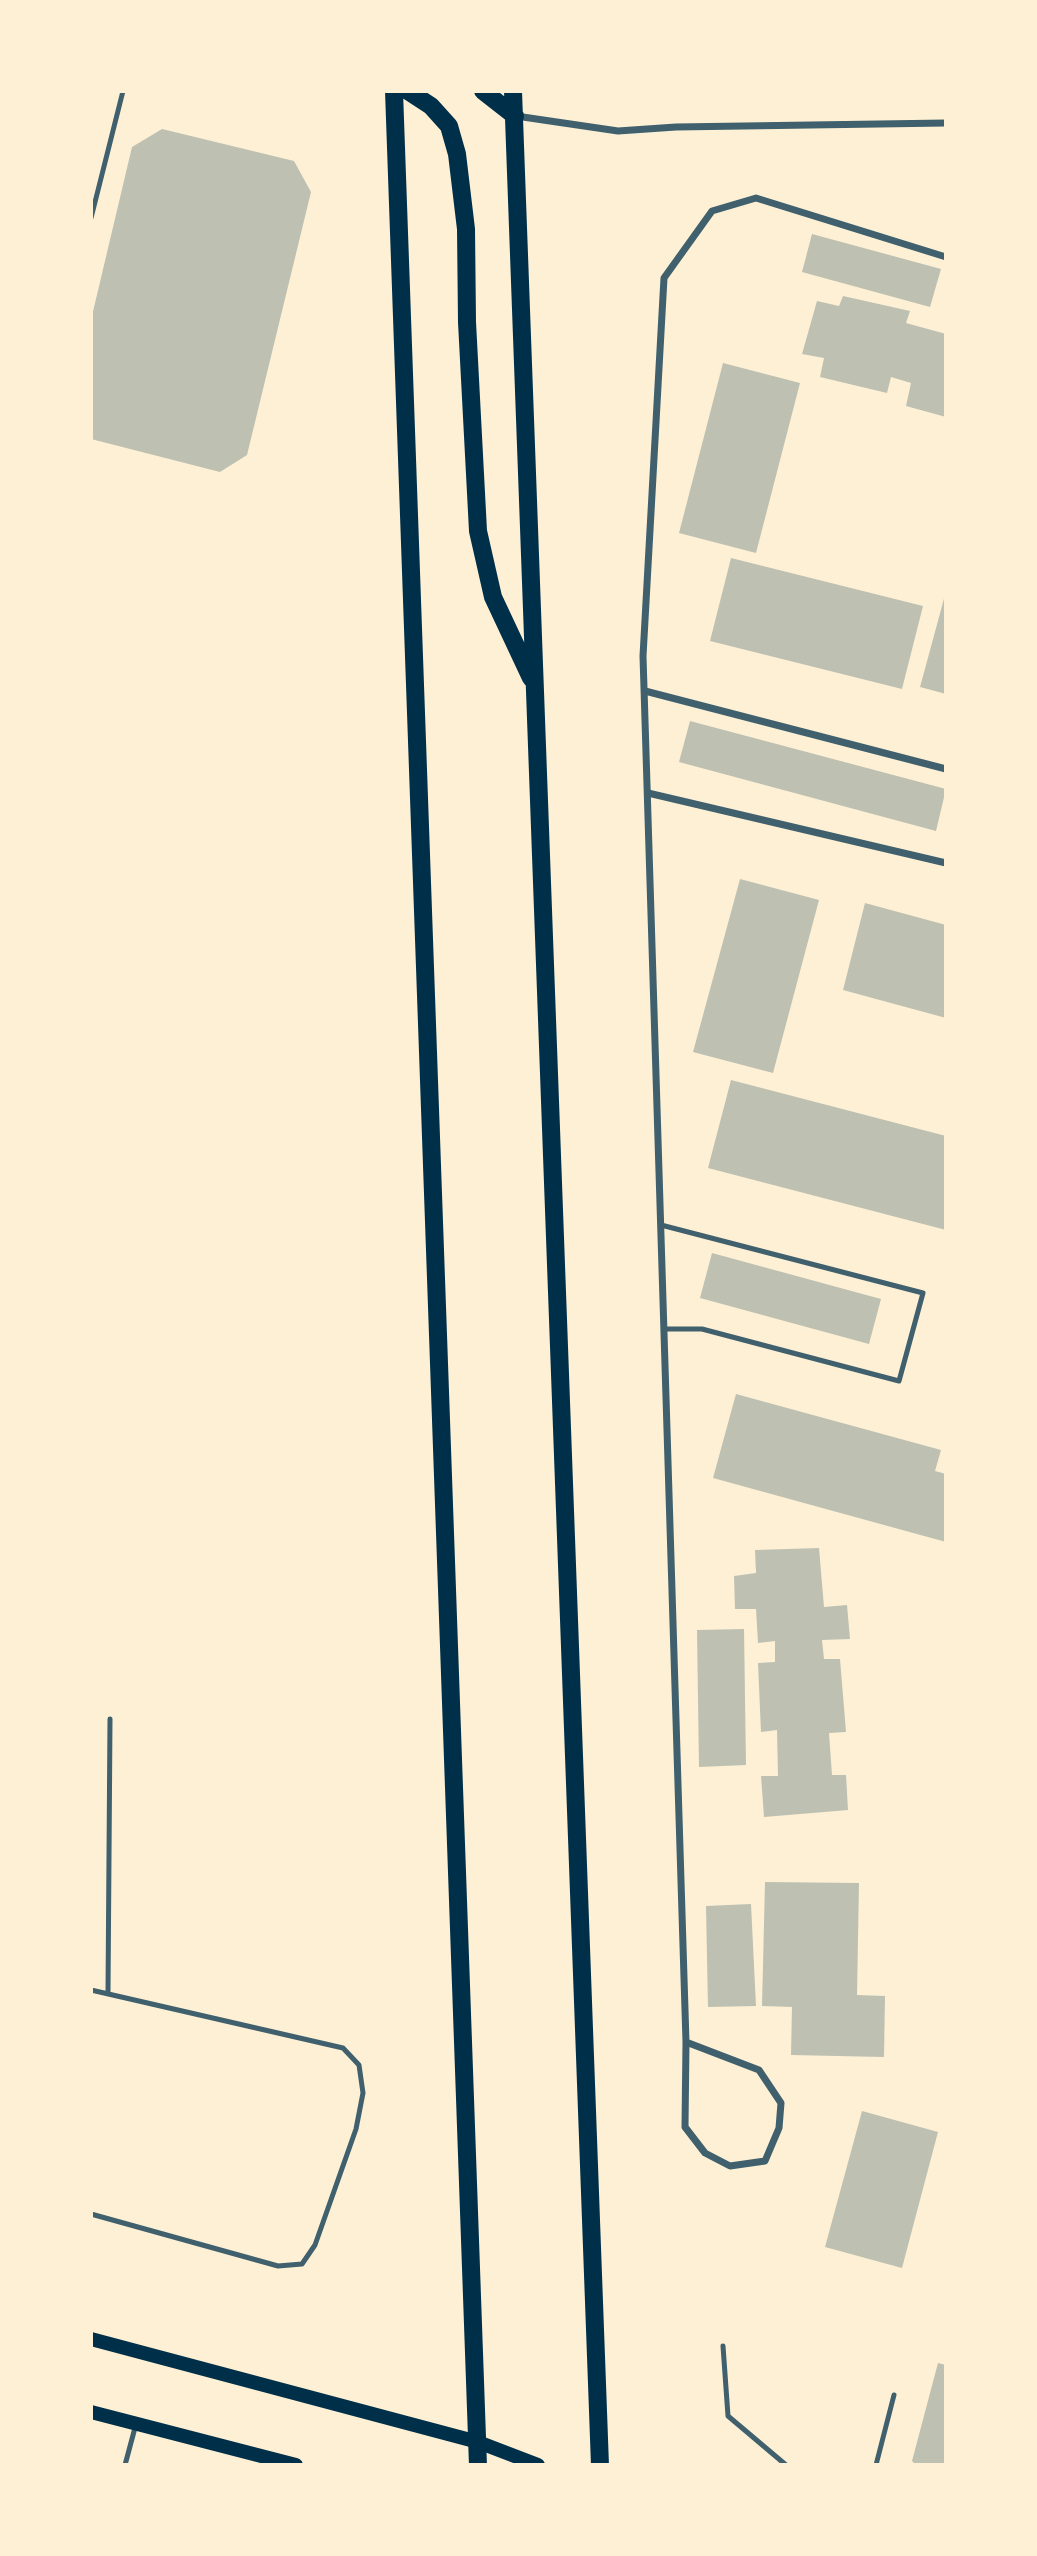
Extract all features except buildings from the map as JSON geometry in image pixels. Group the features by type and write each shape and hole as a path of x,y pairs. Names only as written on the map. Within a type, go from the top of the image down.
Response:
{"main road":[{"path":"394,91 478,2465"},
{"path":"408,91 431,106 449,126 457,154 466,229 467,322 478,531 493,597 536,688"},
{"path":"483,91 515,116"},
{"path":"513,91 600,2465"},
{"path":"91,2339 478,2442 538,2465"},
{"path":"91,2412 259,2460 296,2465"}],"street":[{"path":"515,116 618,131 676,127 946,123"},
{"path":"686,2042 759,2070 781,2103 779,2128 765,2161 730,2166 705,2153 685,2127 686,2042 643,656 664,278 712,211 756,198 946,257"},
{"path":"645,691 946,769"},
{"path":"648,793 946,863"}],"lane":[{"path":"91,218 123,91"},
{"path":"661,1224 923,1293 900,1381 702,1329 664,1329"},
{"path":"108,1992 110,1719"},
{"path":"91,1990 343,2048 359,2066 363,2093 356,2129 315,2245 302,2264 278,2266 91,2214"},
{"path":"723,2346 727,2416 786,2465"},
{"path":"876,2465 894,2395"},
{"path":"125,2465 136,2424"}]}
